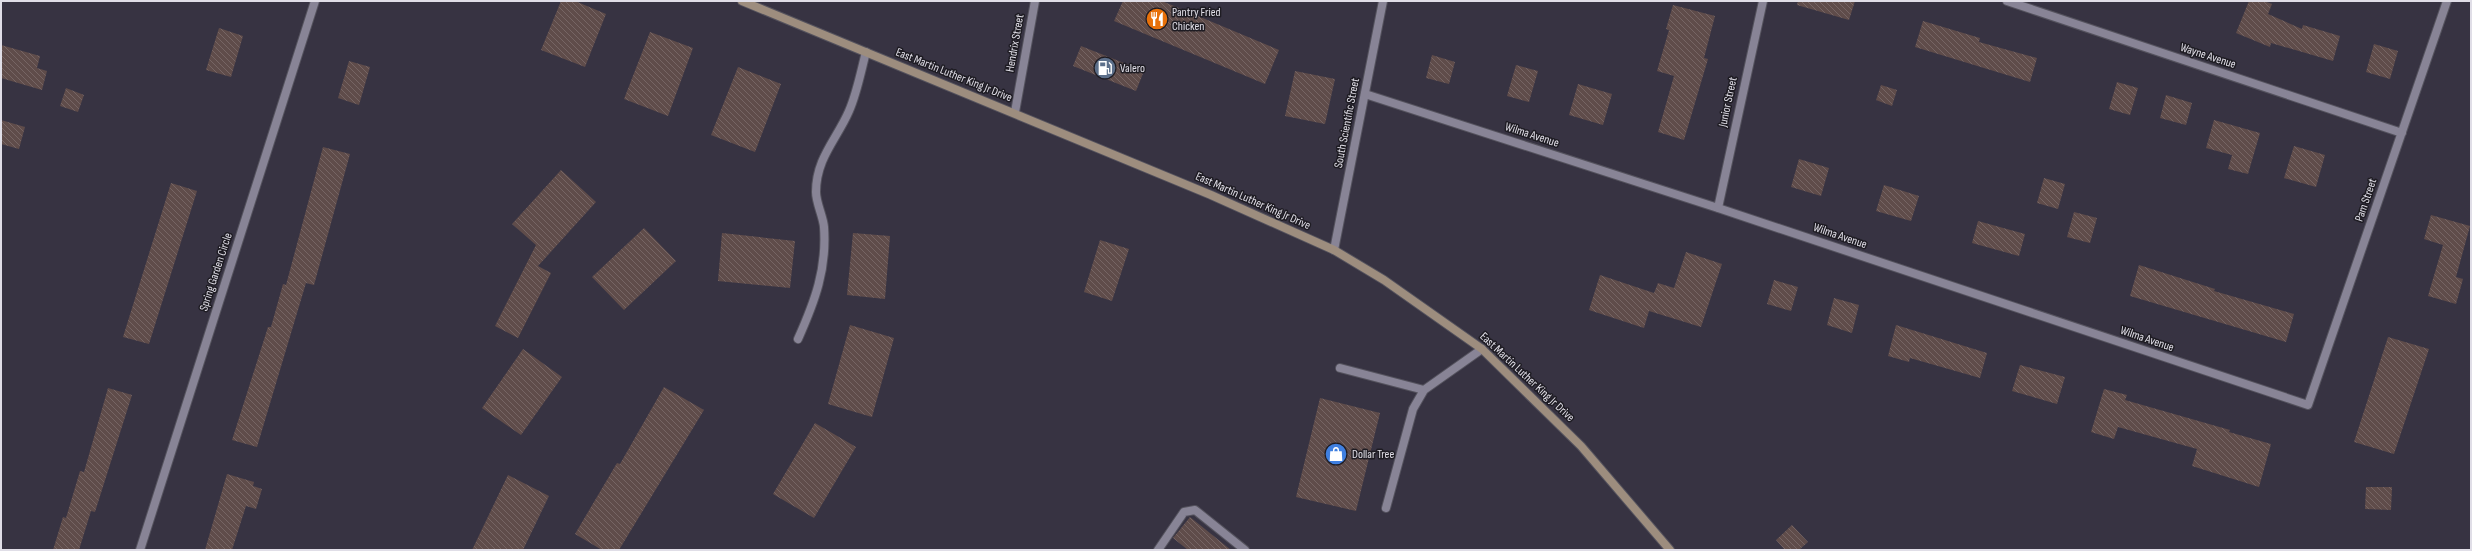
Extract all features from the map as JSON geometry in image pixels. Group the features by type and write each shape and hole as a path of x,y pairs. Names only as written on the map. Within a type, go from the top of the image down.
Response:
{"main road":[{"name":"East Martin Luther King Jr Drive","path":"742,1 1015,112 1218,198 1334,250 1384,280 1482,349 1582,446 1670,550"}],"street":[{"name":"Spring Garden Circle","path":"140,550 314,1"},
{"name":"Hendrix Street","path":"1015,112 1035,1"},
{"name":"South Scientific Street","path":"1334,250 1383,1"},
{"name":"Junior Street","path":"1718,208 1763,1"},
{"name":"Wayne Avenue","path":"2007,1 2402,133"},
{"name":"Pam Street","path":"2306,404 2308,405 2447,1"},
{"path":"798,339 814,305 823,271 823,224 816,192 823,155 849,111 866,52"},
{"name":"Wilma Avenue","path":"1365,94 1718,208 2306,404"},
{"path":"1386,508 1413,409 1424,390 1482,349"},
{"path":"1340,368 1424,390"},
{"path":"1158,550 1184,512 1195,510 1245,550"}],"building":[{"path":"561,1 575,1 606,14 585,67 541,50"},
{"path":"1123,1 1162,1 1279,50 1265,84 1114,21"},
{"path":"1798,1 1855,1 1849,20 1797,5"},
{"path":"2249,1 2264,1 2272,4 2268,14 2302,29 2303,25 2340,36 2333,61 2271,43 2270,47 2236,33"},
{"path":"1673,5 1715,16 1704,58 1708,59 1684,140 1658,132 1674,76 1657,71 1669,30 1666,29"},
{"path":"1923,21 1980,38 1979,42 2037,58 2030,82 1915,47"},
{"path":"219,28 243,36 231,77 206,70"},
{"path":"650,32 693,48 668,116 624,99"},
{"path":"2374,44 2398,51 2390,79 2366,72"},
{"path":"1,45 40,56 37,68 47,71 42,90 1,78"},
{"path":"1081,46 1144,71 1136,91 1073,66"},
{"path":"1432,55 1455,62 1449,84 1426,78"},
{"path":"349,61 370,67 359,105 338,98"},
{"path":"1516,65 1538,71 1529,102 1507,96"},
{"path":"738,67 781,84 755,152 711,135"},
{"path":"1295,71 1335,79 1325,124 1285,116"},
{"path":"2117,82 2138,88 2130,115 2109,109"},
{"path":"1578,84 1612,94 1603,125 1569,115"},
{"path":"1881,85 1897,90 1892,106 1876,100"},
{"path":"66,88 84,95 78,112 60,106"},
{"path":"2166,95 2192,103 2186,125 2160,118"},
{"path":"1,120 25,127 19,149 1,144"},
{"path":"2214,120 2260,133 2248,174 2228,169 2232,155 2206,148"},
{"path":"2294,146 2325,155 2316,187 2284,178"},
{"path":"323,147 350,154 314,285 306,283 257,447 232,440 268,327 271,327 283,284 286,285"},
{"path":"1799,159 1829,168 1821,196 1791,187"},
{"path":"561,170 596,202 538,266 551,273 518,338 495,326 536,245 512,224"},
{"path":"2044,178 2065,184 2058,209 2037,203"},
{"path":"171,183 197,191 149,344 123,337"},
{"path":"1884,185 1919,196 1911,221 1876,211"},
{"path":"2074,212 2097,218 2090,243 2067,237"},
{"path":"2431,215 2470,226 2456,277 2463,279 2456,304 2428,296 2443,245 2424,239"},
{"path":"1978,221 2025,234 2019,256 1972,243"},
{"path":"644,228 676,261 624,310 592,277"},
{"path":"722,233 795,241 790,288 718,281"},
{"path":"853,233 890,236 885,299 847,295"},
{"path":"1100,240 1129,249 1112,301 1084,292"},
{"path":"1686,252 1722,264 1701,327 1649,311 1644,328 1589,310 1600,275 1654,293 1658,283 1674,288"},
{"path":"2139,265 2215,289 2214,291 2294,314 2286,342 2130,296"},
{"path":"1774,280 1798,287 1791,311 1767,304"},
{"path":"1834,298 1859,305 1852,333 1827,325"},
{"path":"850,325 894,338 872,417 828,404"},
{"path":"1896,325 1987,353 1980,378 1910,358 1909,362 1888,356"},
{"path":"2388,337 2429,349 2394,454 2354,442"},
{"path":"523,349 562,377 521,435 482,408"},
{"path":"2020,365 2065,377 2057,404 2012,391"},
{"path":"664,387 704,410 619,550 602,550 575,534 617,463 620,464"},
{"path":"108,388 132,395 95,512 91,511 79,550 53,550 63,517 66,518 80,471 84,472"},
{"path":"2104,389 2127,395 2125,400 2230,430 2229,432 2271,444 2259,487 2192,466 2197,449 2118,427 2114,439 2091,432"},
{"path":"1320,398 1380,413 1356,511 1296,497"},
{"path":"815,423 856,447 814,518 773,494"},
{"path":"227,474 254,482 253,486 262,489 256,509 246,506 232,550 205,550"},
{"path":"508,475 549,496 523,550 472,550"},
{"path":"2366,487 2392,487 2391,510 2365,509"},
{"path":"1190,517 1231,550 1188,550 1173,538"},
{"path":"1792,525 1808,542 1799,550 1785,550 1776,540"}],"place":[{"name":"Pantry Fried Chicken","path":"1157,19"},
{"name":"Valero","path":"1105,68"},
{"name":"Dollar Tree","path":"1336,454"}]}
